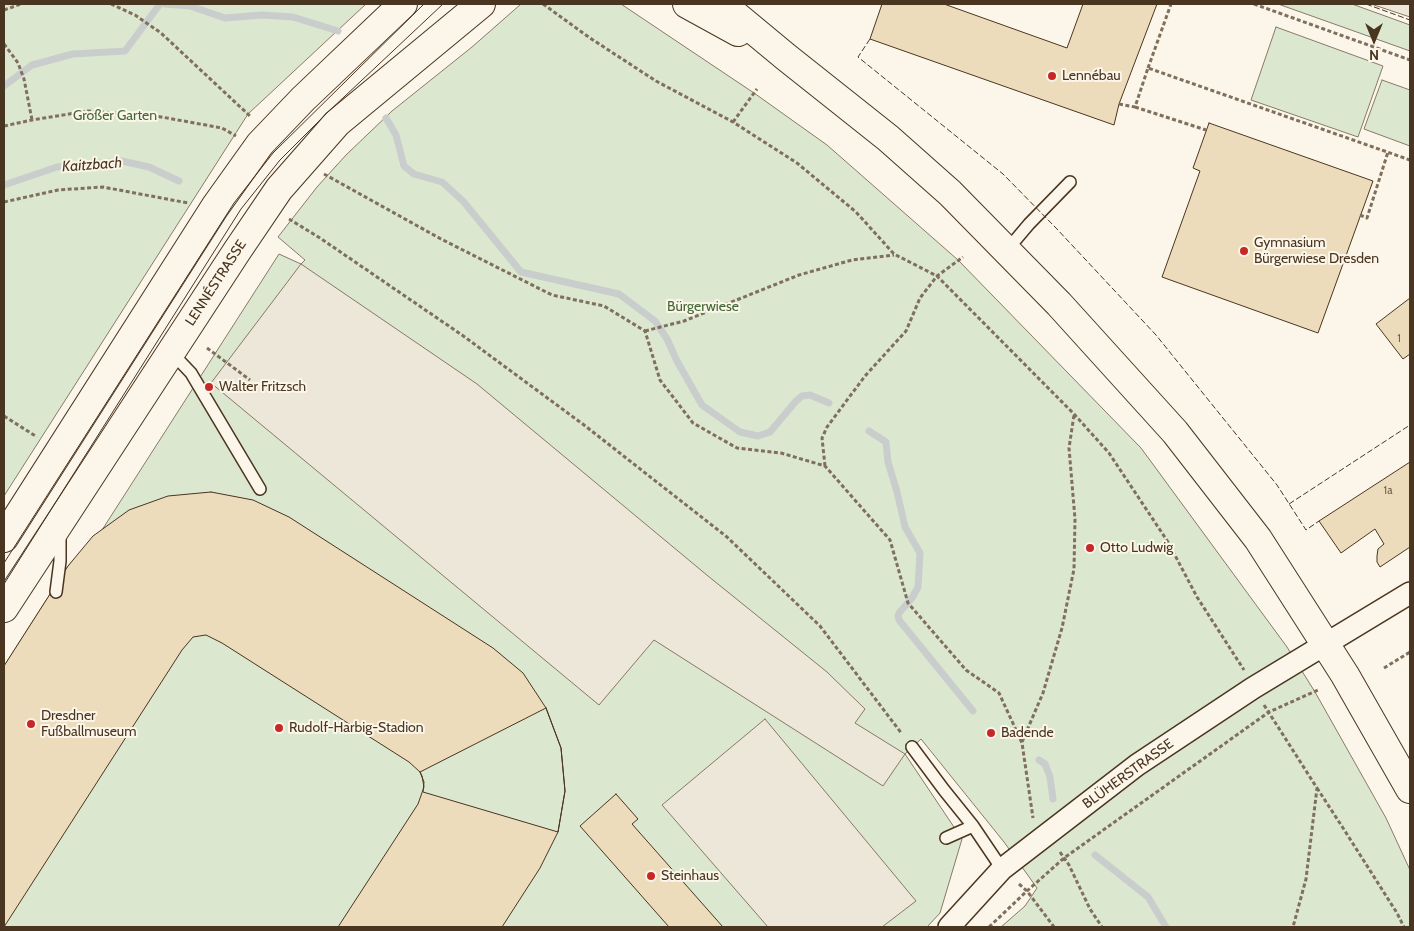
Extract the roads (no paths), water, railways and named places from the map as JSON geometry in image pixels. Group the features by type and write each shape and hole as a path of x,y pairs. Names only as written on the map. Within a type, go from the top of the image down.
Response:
{"main road":[{"path":"4,538 215,207 260,144 303,99 403,4"},
{"name":"LENNÉSTRASSE","path":"4,608 236,250 279,188 337,123 480,4"},
{"path":"687,4 786,57"},
{"path":"722,4 888,138 950,193 1065,311 1175,432 1258,539 1345,675 1410,789"}],"street":[{"name":"BLÜHERSTRASSE","path":"949,927 1002,869 1137,765 1253,688 1410,593"}],"lane":[{"path":"1007,250 1029,224 1070,182"},
{"path":"171,352 192,373 260,489"},
{"path":"56,592 64,564 61,519"},
{"path":"912,746 1002,869"},
{"path":"946,838 972,826"}],"waterway":[{"path":"4,86 32,65 73,54 125,51 160,4"},
{"path":"165,4 190,6 225,18 262,15 293,17 338,31"},
{"path":"386,118 396,135 404,166 414,174 442,182 463,201 521,272 619,294 655,321 667,339 702,405 740,432 758,436 770,432 802,396 810,395 829,403"},
{"name":"Kaitzbach","path":"4,185 57,167 122,161 149,167 179,181"},
{"path":"869,431 886,442 888,462 905,527 920,553 918,587 912,598 899,613 899,620 973,711"},
{"path":"1039,760 1045,764 1050,777 1053,799"},
{"path":"1095,855 1148,897 1166,927"}],"tram line":[{"path":"4,563 234,203 273,153 424,4"},
{"path":"4,584 241,209 280,160 443,4"}],"place":[{"name":"Lennébau","path":"1052,76"},
{"name":"Gymnasium Bürgerwiese Dresden","path":"1244,251"},
{"name":"Walter Fritzsch","path":"209,387"},
{"name":"Otto Ludwig","path":"1090,548"},
{"name":"Dresdner Fußballmuseum","path":"31,724"},
{"name":"Rudolf-Harbig-Stadion","path":"279,728"},
{"name":"Badende","path":"991,733"},
{"name":"Steinhaus","path":"651,876"}],"park label":[{"name":"Großer Garten","path":"115,116"},
{"name":"Bürgerwiese","path":"703,307"}]}
